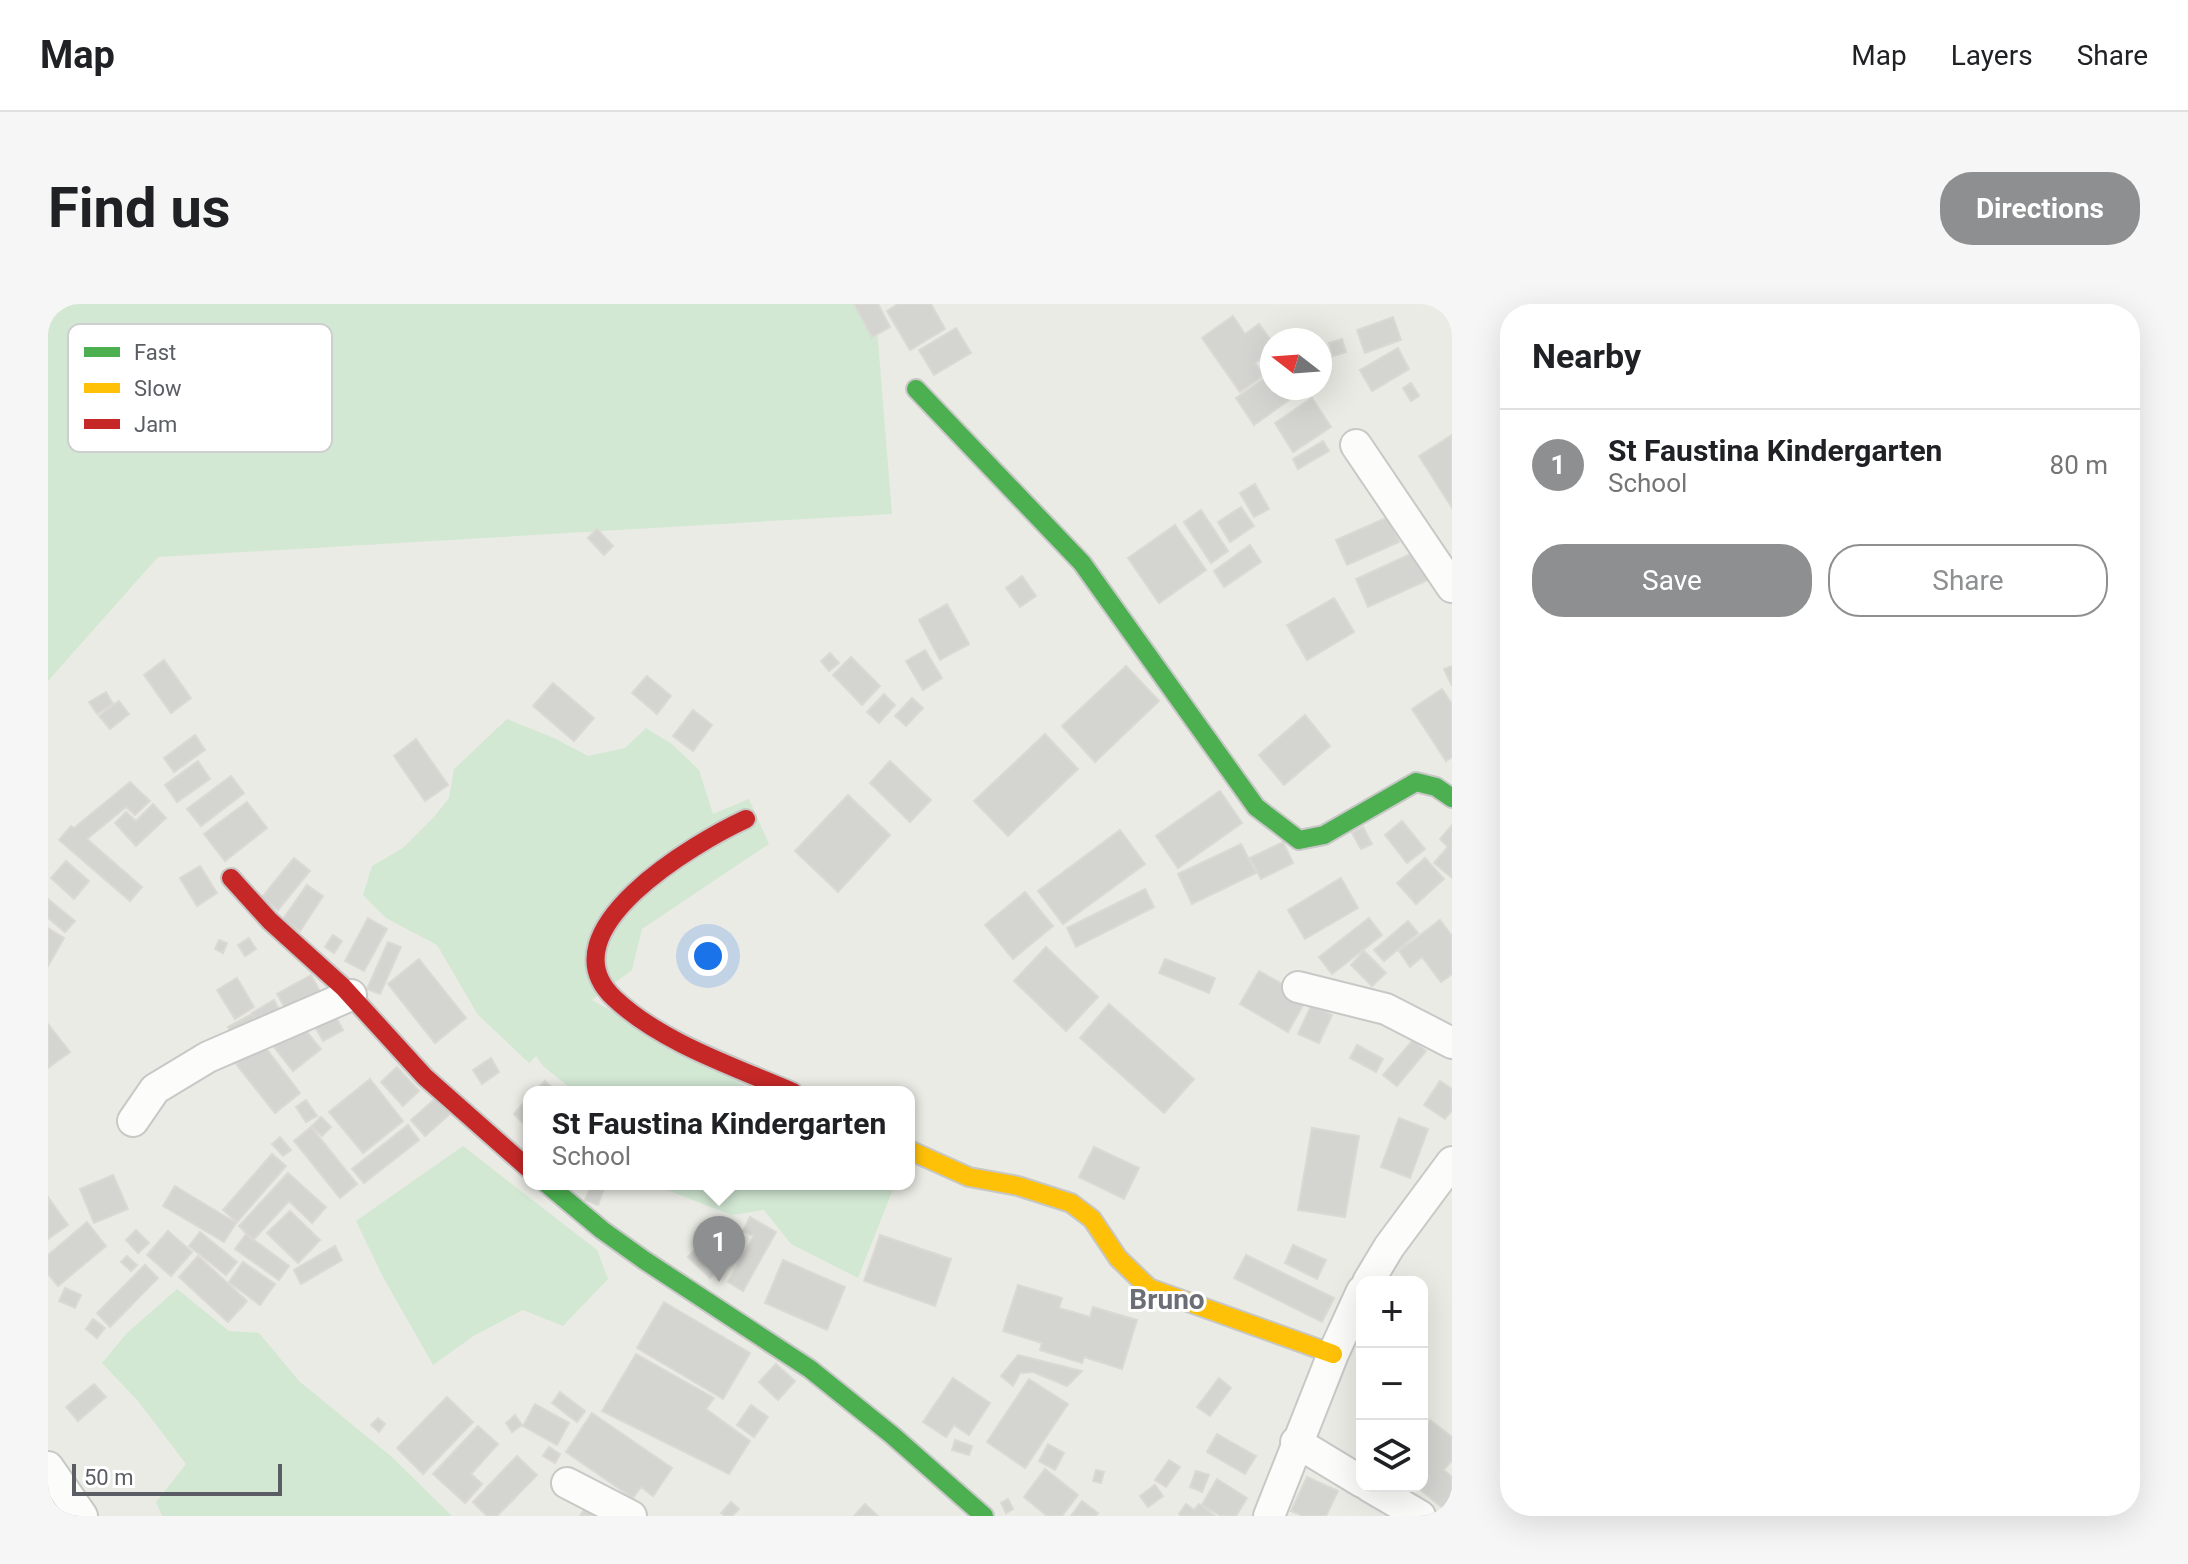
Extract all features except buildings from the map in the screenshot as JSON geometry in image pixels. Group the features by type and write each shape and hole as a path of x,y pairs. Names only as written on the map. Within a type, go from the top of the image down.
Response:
{"street":[{"path":"916,389 1082,563 1256,807 1299,840 1324,835 1416,782 1432,784 1452,798"},
{"path":"1356,445 1452,587"},
{"path":"746,819 713,834 625,898 603,927 595,963 600,982 613,997 645,1021 675,1039 780,1086"},
{"path":"231,878 270,921 351,995 425,1077 523,1164"},
{"path":"1298,987 1386,1009 1452,1043"},
{"path":"133,1121 155,1089 208,1057 351,995"},
{"path":"915,1153 969,1177 1018,1186 1071,1203 1092,1219 1118,1258 1149,1288 1333,1354"},
{"path":"1372,1276 1389,1247 1452,1162"},
{"path":"554,1190 633,1253 810,1369 892,1435 984,1516"},
{"path":"1269,1516 1296,1442 1356,1304"},
{"path":"1296,1442 1356,1478"},
{"path":"48,1467 82,1516"},
{"path":"567,1483 631,1516"},
{"path":"1379,1492 1420,1516"}],"green space":[{"path":"48,304 875,304 892,514 158,557 48,681"},
{"path":"507,719 588,756 625,748 646,728 672,744 699,770 713,814 749,799 769,844 642,929 632,970 592,1000 745,1086 568,1086 543,1066 536,1056 529,1063 478,1015 437,945 386,918 363,895 372,866 403,848 449,798 454,769"},
{"path":"463,1146 597,1250 608,1279 563,1326 523,1310 475,1335 433,1365 382,1275 356,1221"},
{"path":"667,1190 893,1190 858,1278 791,1244 764,1210 732,1215"},
{"path":"177,1289 229,1331 259,1333 299,1381 393,1458 452,1516 162,1516 156,1502 186,1464 138,1401 102,1363 126,1334"}],"traffic: fast":[{"path":"916,389 1082,563 1256,807 1299,840 1324,835 1416,782 1436,787 1452,798"},
{"path":"554,1190 644,1260 810,1369 892,1435 984,1516"}],"traffic: slow":[{"path":"915,1153 969,1177 1018,1186 1071,1203 1092,1219 1118,1258 1149,1288 1333,1354"}],"traffic: jam":[{"path":"746,819 694,847 635,892 611,918 598,945 597,972 614,998 653,1028 699,1052 779,1086"},
{"path":"231,878 270,921 343,987 425,1077 523,1164"}],"place":[{"name":"St Faustina Kindergarten","path":"719,1282"}],"district":[{"name":"Bruno","path":"1167,1299"}]}
